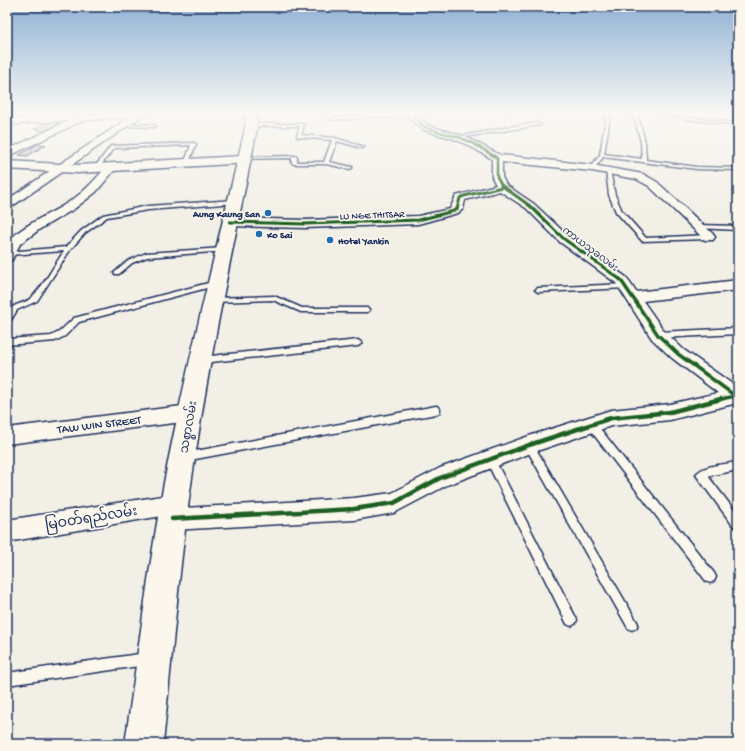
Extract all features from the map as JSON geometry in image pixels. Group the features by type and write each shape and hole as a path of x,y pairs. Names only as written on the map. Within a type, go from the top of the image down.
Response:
{"main road":[{"name":"သစ္စာလမ်း","path":"144,744 182,457 214,292 246,148"},
{"path":"7,166 111,168 243,159"}],"street":[{"path":"7,154 19,148"},
{"path":"7,205 91,148"},
{"path":"479,148 497,158 592,168 639,176 653,184 708,237"},
{"path":"497,158 497,177 502,187"},
{"path":"8,255 15,242 36,226 70,207 92,190 111,168"},
{"name":"LU NGE THITSAR","path":"232,212 305,224 425,220 454,211 460,198 464,196 502,187"},
{"name":"ကာယသုခလမ်း","path":"502,187 530,206 564,239 621,280 658,335 678,354 737,397"},
{"path":"629,292 738,285"},
{"name":"မြဝတ်ရည်လမ်း","path":"7,530 174,511 354,510 394,503 440,478 591,424 611,418 670,412 737,397"},
{"name":"TAW WIN STREET","path":"7,436 190,413"}],"lane":[{"path":"96,168 112,148"},
{"path":"186,164 192,148"},
{"path":"326,163 331,148"},
{"path":"592,168 602,155 603,148"},
{"path":"643,148 644,161"},
{"path":"602,155 697,168 738,169"},
{"path":"243,159 295,157 294,163 340,164 350,168"},
{"path":"608,171 612,195 619,212 644,240 708,237"},
{"path":"7,320 15,308 35,299 68,250 83,232 105,216 185,204 232,212"},
{"path":"698,227 738,228"},
{"path":"8,255 68,250"},
{"path":"116,273 130,262 146,255 224,250"},
{"path":"538,290 629,292"},
{"path":"7,342 52,339 62,334 77,320 214,292 274,298 301,310 367,310"},
{"path":"658,335 738,331"},
{"path":"201,360 358,343"},
{"path":"182,457 436,410"},
{"path":"591,424 710,577"},
{"path":"529,445 632,624"},
{"path":"490,459 571,620"},
{"path":"738,466 704,472 701,475 738,523"},
{"path":"7,679 155,658"}],"building":[{"path":"31,148 41,148 27,156 19,155"}],"cycle path":[{"path":"479,148 497,158 497,177 502,187 530,206 564,239 621,280 658,335 678,354 738,398"},
{"path":"230,222 305,224 418,220 454,211 457,209 460,198 464,196 502,187"},
{"path":"172,519 354,509 394,503 440,478 529,445 611,418 670,412 735,396"}],"place":[{"name":"Aung Kaung San","path":"268,213"},
{"name":"Ko Sai","path":"259,234"},
{"name":"Hotel Yankin","path":"330,240"}]}
